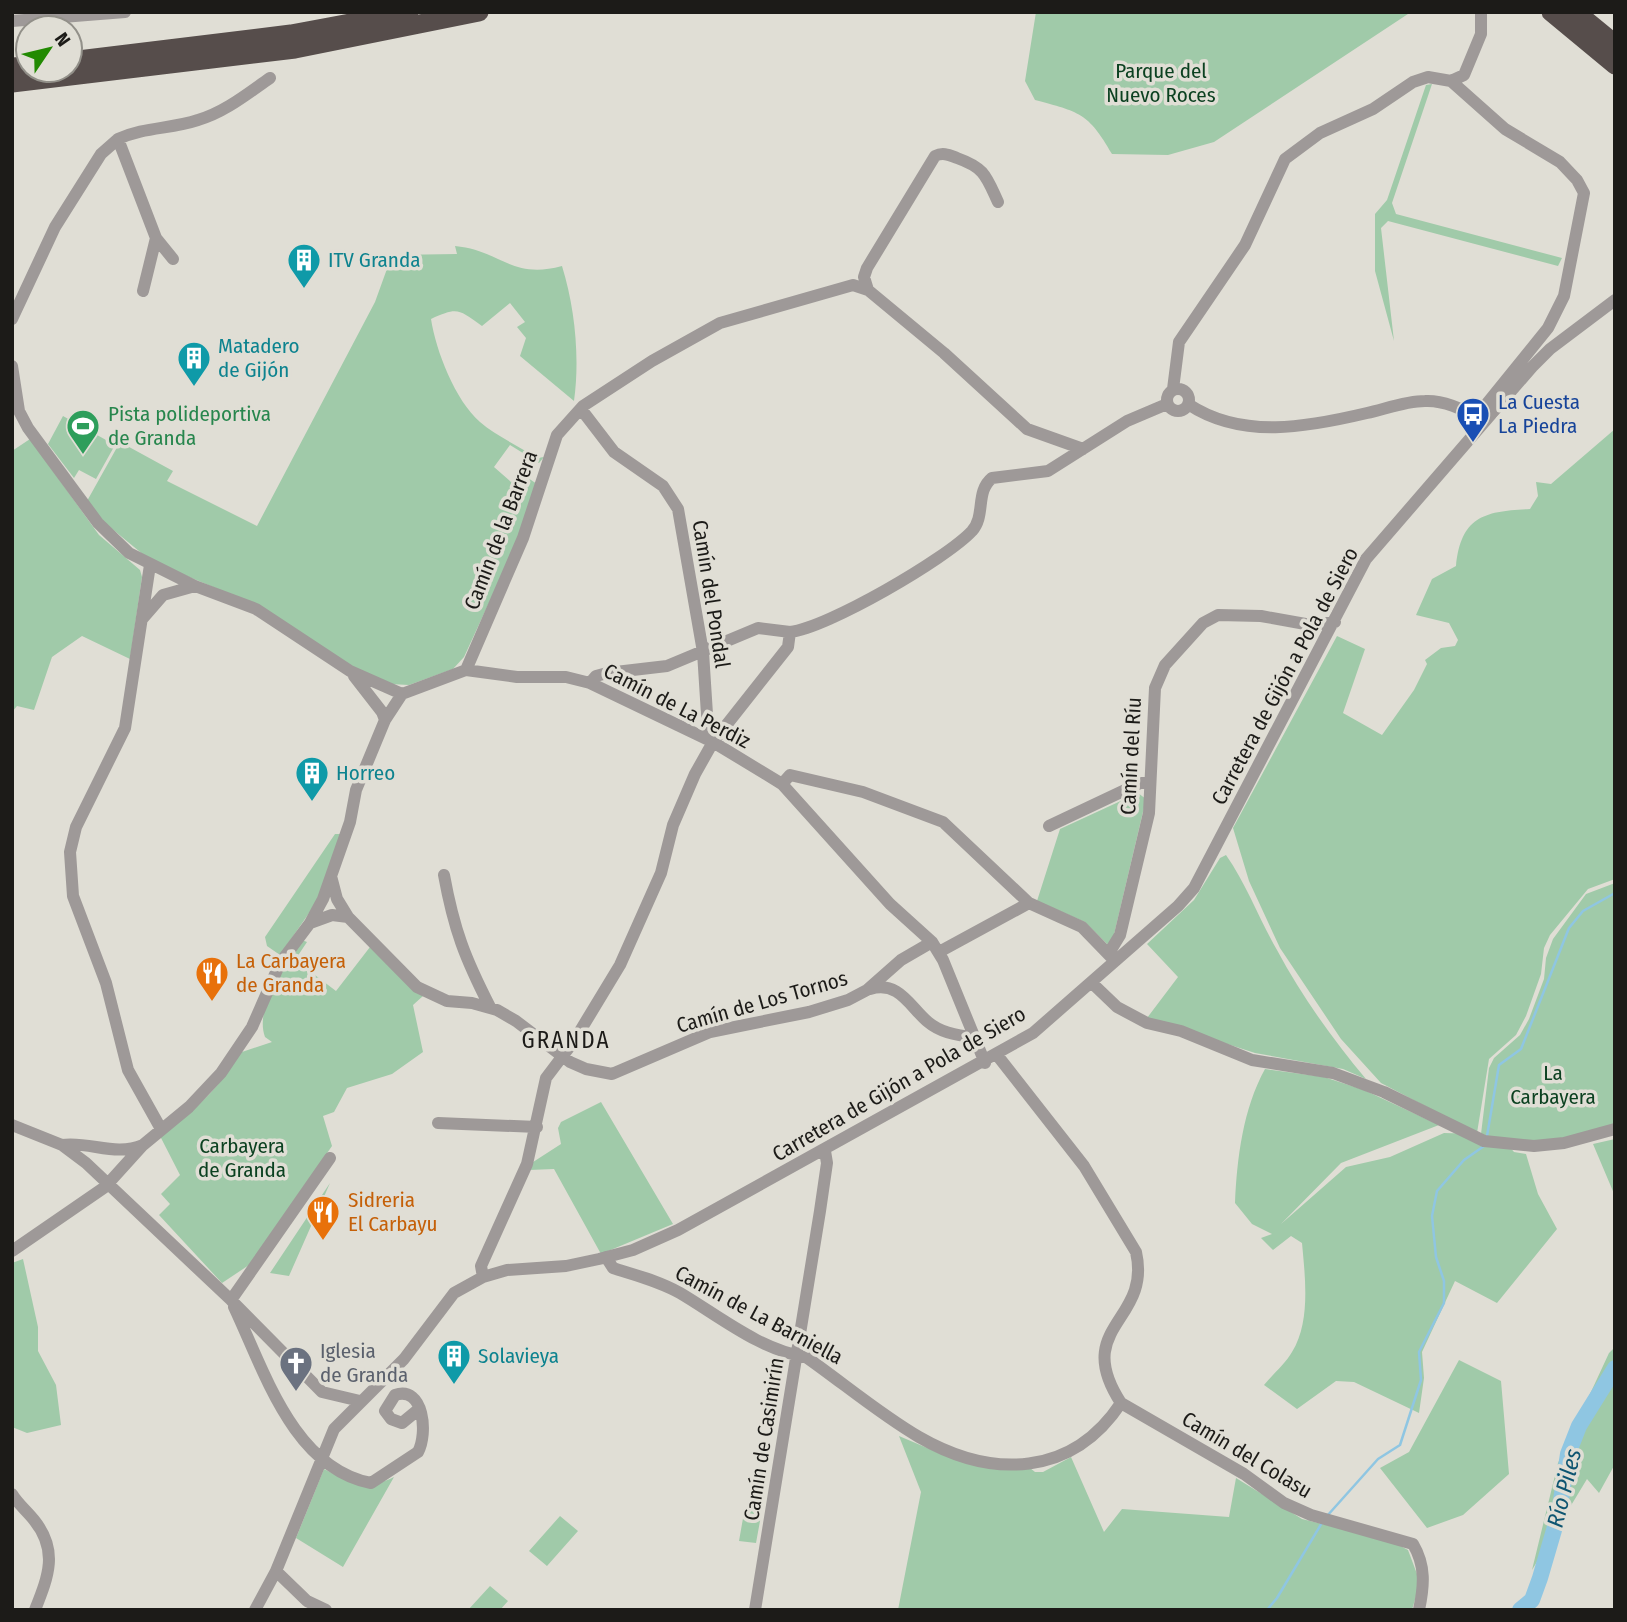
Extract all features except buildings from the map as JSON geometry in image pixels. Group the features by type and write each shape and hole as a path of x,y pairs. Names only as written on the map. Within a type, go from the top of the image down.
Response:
{"highway":[{"path":"84,59 291,34 409,12"},
{"path":"12,83 282,50 379,34 479,12"},
{"path":"1551,12 1615,65"},
{"path":"1576,12 1615,44"},
{"path":"1589,12 1615,34"}],"street":[{"path":"12,21 125,12"},
{"path":"1451,81 1464,75 1469,65 1481,34 1480,12"},
{"path":"1167,404 1167,397 1173,389 1180,342 1245,245 1285,159 1320,133 1373,109 1413,82 1428,77 1451,81 1505,130 1560,162 1577,180 1584,193 1564,296 1548,328 1480,419 1456,408 1426,401 1289,428 1260,428 1203,414 1188,404"},
{"path":"12,319 55,227 101,154 118,139 135,131 197,121 222,110 270,78"},
{"path":"118,139 156,239 173,259"},
{"path":"998,202 984,171 977,165 947,154 935,156 867,268 864,277 868,290 944,353 1027,429 1083,449"},
{"path":"143,291 156,239"},
{"name":"Camín de la Barrera","path":"466,670 523,538 557,435 581,409 652,361 720,323 853,285 868,290"},
{"name":"Carretera de Gijón a Pola de Siero","path":"256,1610 276,1572 327,1441 353,1404 404,1359 447,1300 483,1277 506,1270 566,1266 633,1250 678,1230 825,1151 985,1063 1033,1033 1093,984 1112,957 1178,906 1194,888 1366,559 1480,419 1550,349 1615,300"},
{"path":"12,366 19,411 28,428 97,523 129,552 195,586 256,609 349,671 402,694 385,720 356,790 350,822 331,876 310,923 281,963 252,1027 221,1073 189,1107 143,1145 109,1184 12,1251"},
{"path":"1173,389 1187,393 1188,404"},
{"path":"590,682 596,676 607,673 667,666 758,628 790,632 841,612 903,579 961,541 978,520 983,488 992,478 1048,471 1126,422 1167,404"},
{"path":"1167,404 1176,411 1188,404"},
{"name":"Camín del Pondal","path":"581,409 614,452 663,486 675,501 685,540 703,652 708,730 713,742"},
{"path":"150,565 125,728 75,827 70,852 73,896 106,983 128,1070 161,1129"},
{"path":"141,621 163,595 195,586"},
{"name":"Camín del Ríu","path":"1112,957 1145,835 1155,688 1171,657 1203,623 1224,614 1261,616 1311,625 1335,622"},
{"path":"483,1277 481,1266 521,1181 537,1127 542,1087 620,965 661,873 673,825 686,792 713,742 788,647 790,632"},
{"name":"Camín de La Perdiz","path":"402,694 466,670 517,677 566,677 590,682 713,742 782,784 890,904 936,947 985,1063"},
{"path":"349,671 382,712 385,720"},
{"path":"782,784 790,775 863,792 929,815 958,834 1029,903 1082,928 1112,957"},
{"path":"1049,826 1140,783 1150,783"},
{"path":"444,875 459,944 490,1007"},
{"name":"Camín de Los Tornos","path":"331,876 337,899 348,917 417,987 447,1001 490,1007 516,1021 586,1069 612,1074 710,1032 831,1006 867,990 901,960 936,947 1029,903"},
{"path":"310,923 332,915 348,917"},
{"path":"1093,984 1117,1007 1147,1023 1181,1031 1252,1060 1333,1073 1393,1096 1487,1142 1534,1146 1554,1144 1615,1129"},
{"name":"Camín de Los Tornos","path":"867,990 890,988 904,996 929,1024 977,1042"},
{"path":"958,1077 977,1042"},
{"path":"997,1055 1084,1166 1136,1252 1139,1276 1136,1293 1108,1333 1103,1353 1108,1379 1121,1403"},
{"path":"438,1123 537,1127"},
{"path":"12,1125 62,1144 109,1184 231,1300 322,1392 353,1404"},
{"path":"62,1144 76,1143 121,1152 143,1145"},
{"name":"Camín de Casimirín","path":"755,1610 827,1163 825,1151"},
{"path":"231,1300 330,1158"},
{"name":"Camín de La Barniella","path":"606,1257 613,1268 664,1285 715,1317 797,1356 806,1357 919,1437 964,1457 1002,1465 1043,1462 1086,1443 1121,1403"},
{"path":"231,1300 264,1371 299,1433 320,1459 359,1481 371,1483 420,1449 424,1422 419,1409"},
{"path":"264,1371 264,1359 271,1351 287,1356"},
{"name":"Camín del Colasu","path":"1121,1403 1244,1474 1271,1496 1322,1518 1413,1544 1424,1580 1419,1610"},
{"path":"299,1433 307,1440 327,1441"},
{"path":"12,1494 39,1527 51,1555 47,1581 35,1610"},
{"path":"276,1572 307,1601 326,1610"}],"green space":[{"name":"Parque del Nuevo Roces","path":"1036,12 1411,12 1214,142 1168,155 1112,154 1096,130 1081,116 1035,100 1025,81"},
{"path":"1432,84 1392,203 1396,214 1562,258 1558,266 1388,221 1381,228 1394,341 1375,271 1375,214 1387,200 1426,85"},
{"path":"455,246 484,253 518,267 545,269 562,266 573,316 576,368 574,401 520,356 526,338 517,327 525,322 510,303 482,326 468,316 453,311 431,319 437,346 448,374 471,413 500,436 537,458 544,457 539,463 510,445 494,467 511,482 522,474 537,484 522,531 464,657 453,669 409,685 390,684 343,662 263,608 151,561 105,523 87,501 120,442 173,471 167,481 257,526 375,302 392,255 457,254"},
{"name":"Pista polideportiva de Granda","path":"63,416 115,445 96,479 79,470 74,478 48,444"},
{"path":"1615,429 1615,879 1588,889 1550,935 1544,948 1541,974 1526,1016 1516,1035 1489,1059 1477,1133 1381,1083 1341,1039 1280,948 1249,881 1233,828 1337,636 1365,649 1343,713 1382,735 1414,690 1427,664 1425,660 1441,648 1455,646 1458,640 1449,623 1416,615 1432,579 1456,566 1463,536 1478,520 1488,515 1530,509 1538,496 1536,482 1551,484"},
{"path":"30,439 99,535 140,570 142,577 130,659 82,636 52,657 34,710 17,706 12,712 12,451"},
{"path":"1138,793 1146,799 1112,943 1107,944 1085,922 1037,901 1060,829"},
{"path":"335,834 341,834 316,903 280,955 267,946 265,937"},
{"path":"1226,855 1296,984 1366,1079 1343,1069 1255,1053 1147,1018 1178,977 1147,944 1194,900 1220,858"},
{"name":"La Carbayera","path":"1615,883 1615,1129 1564,1143 1508,1145 1514,1152 1526,1154 1538,1194 1557,1229 1497,1303 1455,1281 1422,1352 1424,1378 1419,1413 1354,1382 1336,1381 1297,1409 1264,1385 1289,1356 1302,1327 1305,1299 1302,1243 1291,1236 1273,1250 1261,1238 1272,1234 1252,1224 1235,1203 1242,1134 1251,1100 1265,1069 1324,1077 1364,1090 1439,1125 1341,1163 1281,1224 1346,1167 1390,1157 1444,1133 1481,1134 1489,1068 1494,1058 1520,1035 1529,1019 1544,979 1546,958 1553,939 1586,894"},
{"name":"Carbayera de Granda","path":"302,940 307,942 295,960 336,991 370,947 423,996 413,1005 423,1052 392,1074 347,1088 334,1112 323,1116 332,1146 249,1265 222,1283 159,1215 170,1204 161,1194 180,1175 160,1136 214,1090 236,1054 272,1042 265,1037 263,1025 268,999 280,973"},
{"path":"601,1102 673,1224 601,1254 554,1169 529,1170 530,1164 561,1144 558,1128 561,1122"},
{"path":"1615,1139 1615,1196 1593,1144"},
{"path":"330,1183 289,1276 270,1273"},
{"path":"23,1259 38,1327 38,1351 56,1385 61,1425 27,1433 12,1427 12,1263"},
{"path":"1615,1347 1615,1464 1599,1493 1587,1479 1532,1570 1558,1463 1609,1353"},
{"path":"1459,1360 1501,1381 1509,1474 1463,1515 1427,1528 1380,1468 1409,1452"},
{"path":"899,1436 939,1453 1030,1468 1035,1472 1043,1472 1071,1457 1104,1532 1122,1509 1229,1517 1236,1478 1302,1519 1391,1541 1408,1550 1420,1582 1412,1610 898,1610 921,1492"},
{"path":"324,1469 351,1482 366,1485 394,1477 343,1567 296,1538"},
{"path":"745,1507 762,1510 756,1543 739,1541"},
{"path":"560,1516 578,1531 547,1566 529,1551"},
{"path":"490,1586 508,1601 500,1610 468,1610"}],"waterway":[{"path":"1487,1136 1499,1065 1521,1049 1569,928 1583,911 1615,893"},
{"path":"1327,1516 1378,1459 1400,1445 1421,1380 1419,1352 1444,1303 1444,1281 1436,1257 1432,1216 1437,1191 1464,1160 1484,1146"},
{"name":"Río Piles","path":"1520,1610 1532,1600 1540,1578 1559,1513 1568,1454 1579,1426 1615,1368"},
{"path":"1267,1610 1323,1521"}],"place":[{"name":"ITV Granda","path":"304,290"},
{"name":"Matadero de Gijón","path":"194,388"},
{"name":"La Cuesta La Piedra","path":"1473,444"},
{"name":"Pista polideportiva de Granda","path":"83,456"},
{"name":"Horreo","path":"312,803"},
{"name":"La Carbayera de Granda","path":"212,1003"},
{"name":"Sidreria El Carbayu","path":"323,1242"},
{"name":"Solavieya","path":"454,1386"},
{"name":"Iglesia de Granda","path":"296,1393"}],"district":[{"name":"GRANDA","path":"566,1040"}]}
